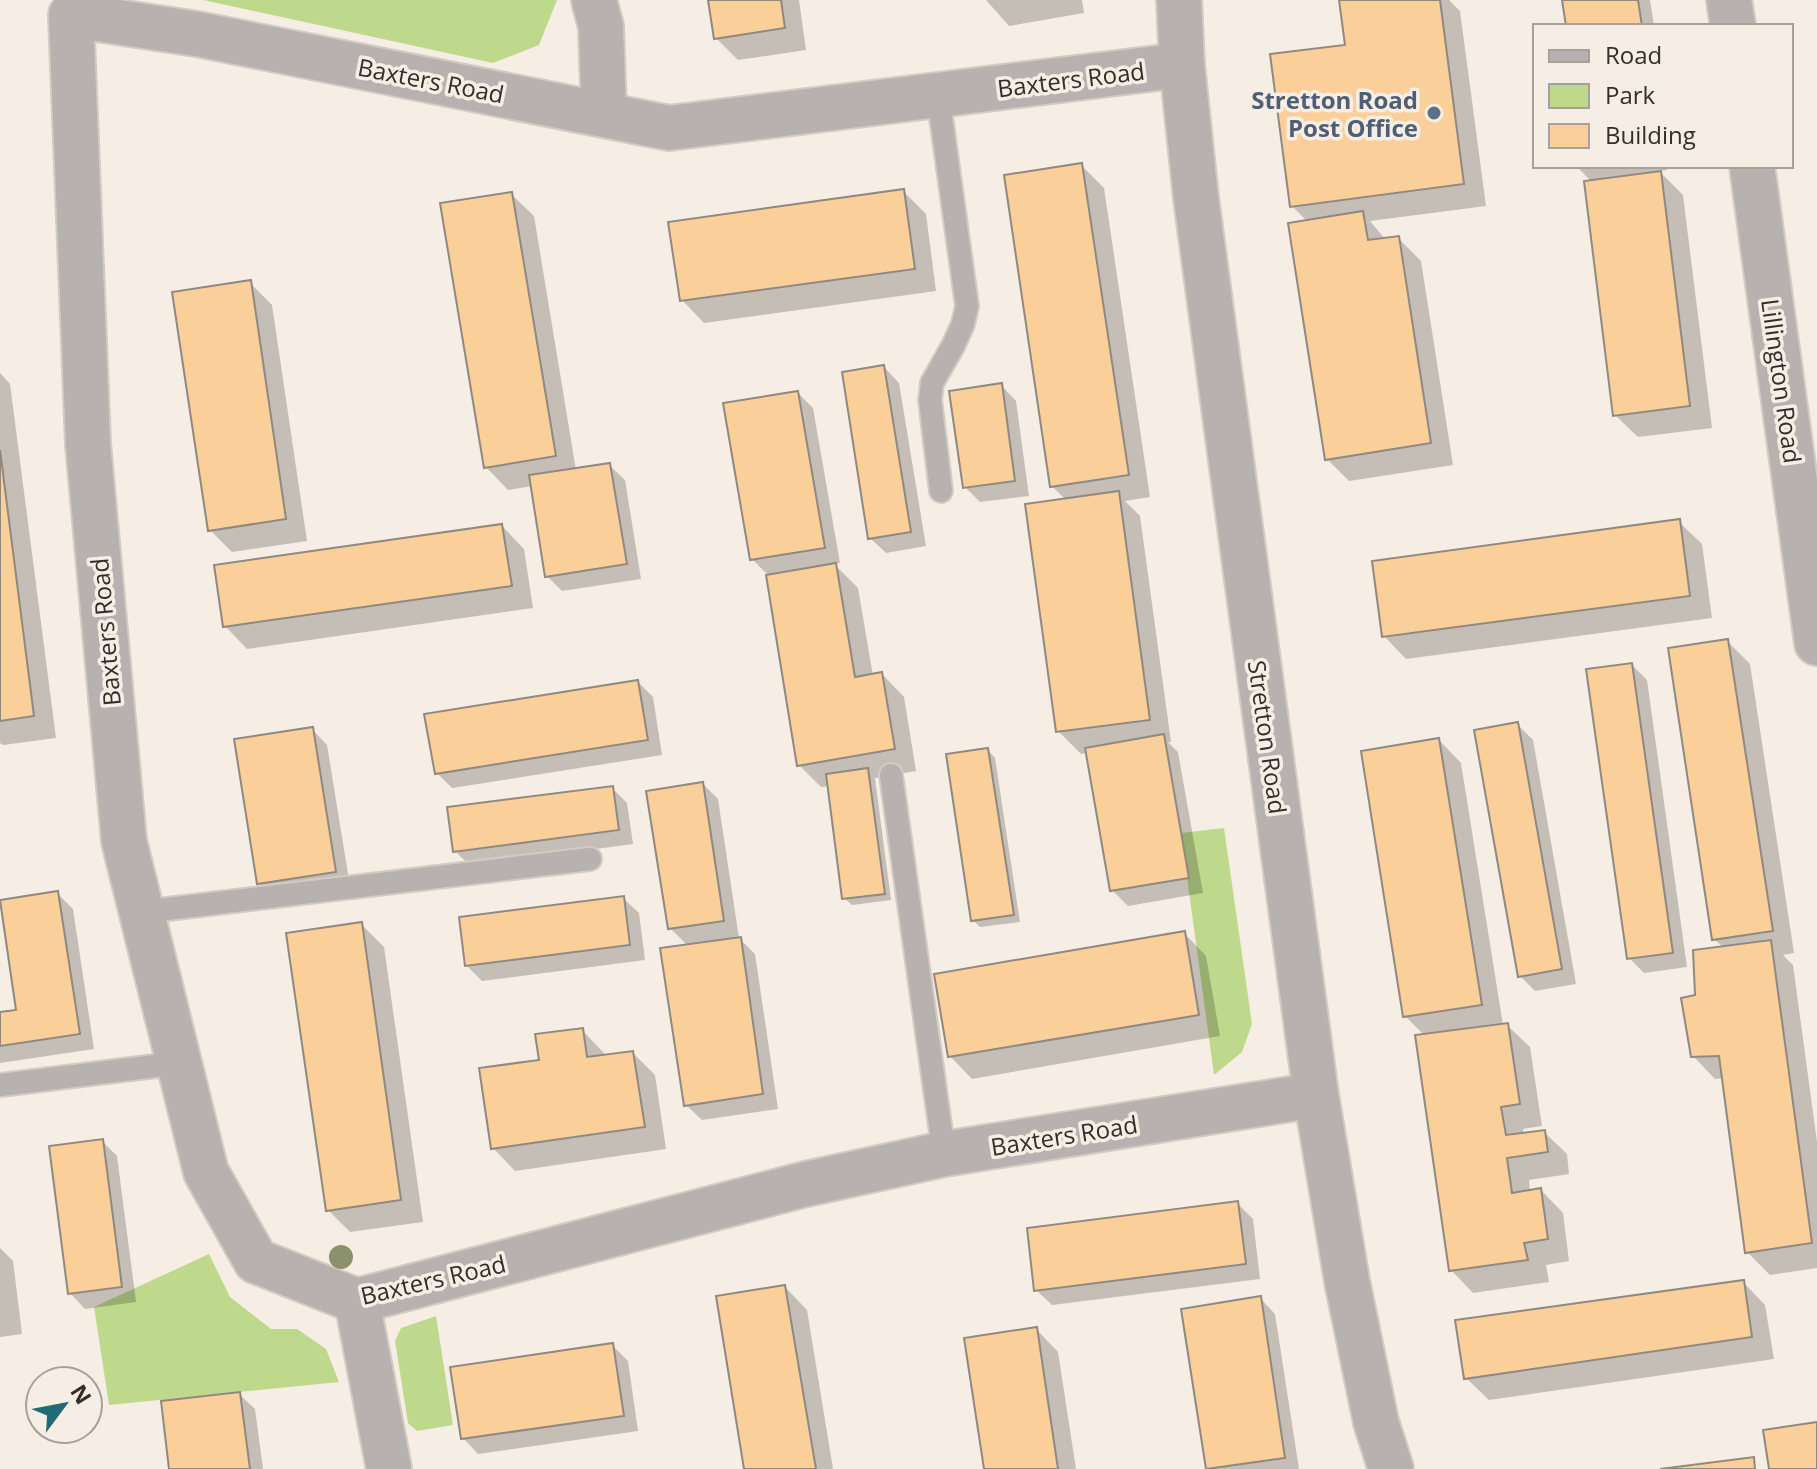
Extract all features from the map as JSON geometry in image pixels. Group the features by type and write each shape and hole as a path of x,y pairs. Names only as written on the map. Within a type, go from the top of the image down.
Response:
{"street":[{"path":"594,0 601,27 604,114"},
{"name":"Stretton Road","path":"1179,0 1182,65 1196,198 1316,1095 1353,1309 1376,1422 1391,1469"},
{"path":"1729,0 1733,24"},
{"name":"Baxters Road","path":"1182,65 669,128 71,8 88,444 124,841 206,1172 256,1261 357,1301 806,1184 944,1154 1316,1095"},
{"name":"Lillington Road","path":"1752,168 1817,643"},
{"path":"357,1301 389,1469"}],"lane":[{"path":"938,95 967,306 953,346 932,383 930,400 941,491"},
{"path":"891,775 944,1154"},
{"path":"142,912 590,859"},
{"path":"0,1085 180,1063"}],"green space":[{"path":"203,0 557,0 539,45 493,63"},
{"path":"1224,828 1252,1024 1242,1052 1214,1075 1181,833"},
{"path":"209,1254 230,1297 271,1329 297,1329 326,1349 339,1382 109,1405 94,1307"},
{"path":"436,1316 453,1425 417,1431 408,1423 395,1341 401,1328"}],"building":[{"path":"708,0 781,0 785,28 714,39"},
{"path":"1339,0 1440,0 1464,184 1290,207 1270,54 1345,45"},
{"path":"1562,0 1638,0 1642,24 1566,24"},
{"path":"1082,163 1129,475 1050,487 1004,175"},
{"path":"1661,171 1690,406 1613,416 1584,181"},
{"path":"904,189 915,269 680,301 668,222"},
{"path":"512,192 556,456 484,468 440,203"},
{"path":"1363,211 1368,240 1399,236 1431,443 1325,460 1288,223"},
{"path":"251,280 286,519 208,531 172,292"},
{"path":"884,365 911,532 868,539 842,372"},
{"path":"1002,383 1015,481 963,488 949,391"},
{"path":"798,391 825,548 750,560 723,403"},
{"path":"0,450 34,716 0,721"},
{"path":"610,463 627,564 545,577 529,475"},
{"path":"1119,491 1150,720 1056,732 1025,504"},
{"path":"1680,519 1690,596 1382,637 1372,561"},
{"path":"502,524 512,586 223,627 214,565"},
{"path":"836,563 855,677 882,672 895,749 797,766 766,575"},
{"path":"1728,639 1773,931 1712,940 1668,648"},
{"path":"1632,663 1673,953 1627,959 1586,669"},
{"path":"638,680 648,740 435,774 424,714"},
{"path":"1518,722 1562,969 1518,977 1474,730"},
{"path":"313,727 336,872 257,884 234,739"},
{"path":"1164,734 1189,878 1110,891 1085,748"},
{"path":"1439,738 1482,1005 1403,1017 1361,751"},
{"path":"988,748 1014,915 971,921 946,754"},
{"path":"868,768 885,894 842,899 826,774"},
{"path":"703,782 724,921 668,929 646,791"},
{"path":"613,786 619,830 453,852 447,807"},
{"path":"58,891 80,1034 0,1046 0,1012 16,1010 0,900"},
{"path":"624,896 630,945 465,966 459,917"},
{"path":"362,922 401,1200 326,1211 286,933"},
{"path":"1185,931 1199,1015 948,1057 934,974"},
{"path":"741,937 763,1094 684,1106 660,948"},
{"path":"1771,940 1812,1243 1745,1253 1719,1056 1691,1057 1681,998 1695,995 1693,950"},
{"path":"1508,1023 1520,1104 1501,1107 1506,1135 1545,1130 1548,1152 1507,1158 1512,1193 1541,1188 1548,1239 1524,1243 1528,1260 1449,1271 1415,1035"},
{"path":"583,1028 587,1057 633,1051 645,1127 491,1149 479,1068 539,1060 535,1034"},
{"path":"103,1139 122,1287 68,1294 49,1146"},
{"path":"1238,1201 1246,1264 1034,1291 1027,1228"},
{"path":"1744,1280 1752,1337 1464,1379 1455,1320"},
{"path":"785,1285 816,1469 744,1469 716,1296"},
{"path":"1261,1296 1285,1458 1206,1469 1181,1309"},
{"path":"1037,1327 1058,1469 984,1469 964,1338"},
{"path":"613,1343 624,1416 461,1439 450,1367"},
{"path":"240,1392 250,1469 169,1469 161,1401"},
{"path":"1817,1422 1817,1469 1769,1469 1763,1430"},
{"path":"1754,1457 1755,1469 1660,1469"}],"place":[{"name":"Stretton Road Post Office","path":"1434,113"}]}
